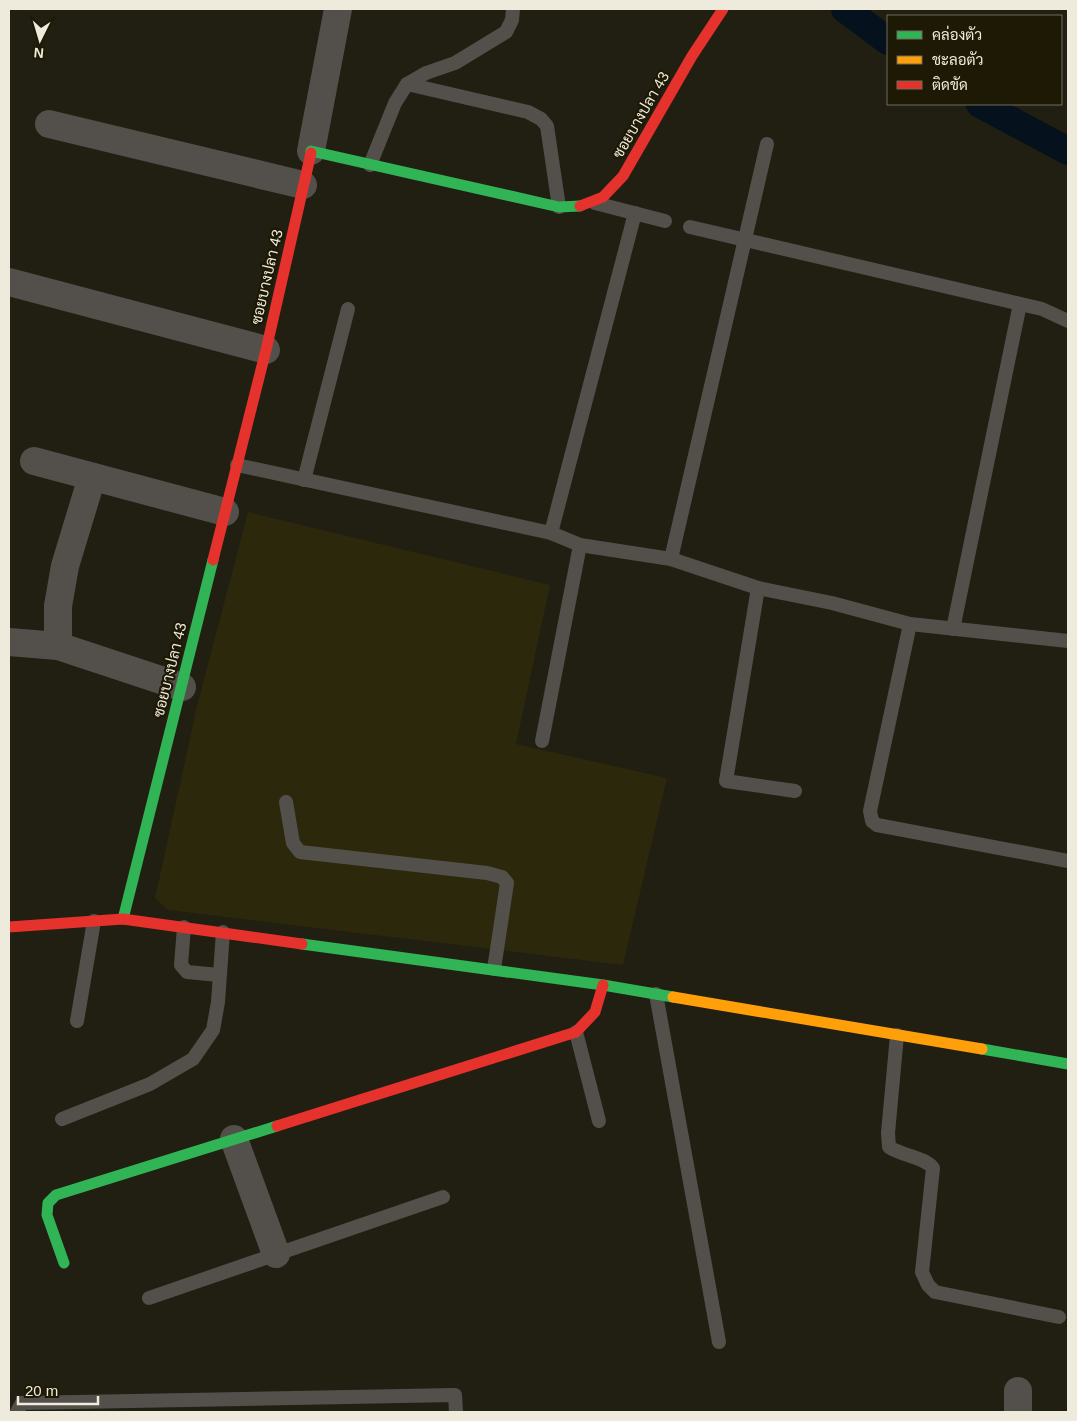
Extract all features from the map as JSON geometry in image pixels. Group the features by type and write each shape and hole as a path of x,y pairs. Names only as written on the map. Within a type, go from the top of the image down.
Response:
{"street":[{"path":"310,151 338,9"},
{"name":"ซอยบางปลา 43","path":"123,919 266,350 310,151 559,207 580,208 595,203 612,190 623,176 692,56 723,9"},
{"path":"49,124 303,185"},
{"path":"9,282 266,350"},
{"path":"34,461 225,512"},
{"path":"58,646 58,606 65,566 92,477"},
{"path":"9,642 58,646 182,686"},
{"path":"9,927 123,919 603,985 1068,1064"},
{"path":"64,1263 47,1215 48,1203 56,1195 576,1032 592,1020 599,1004 603,985"},
{"path":"234,1139 276,1254"}],"lane":[{"path":"370,166 396,103 407,84 426,73 455,63 506,32 512,20 513,9"},
{"path":"407,84 528,112 541,119 548,126 559,207"},
{"path":"671,559 767,144"},
{"path":"595,203 665,221"},
{"path":"551,533 634,213"},
{"path":"690,227 1042,309 1068,321"},
{"path":"953,629 1020,304"},
{"path":"304,480 348,309"},
{"path":"237,465 551,533 580,545 671,559 758,588 832,603 910,624 1068,641"},
{"path":"542,741 580,545"},
{"path":"758,588 726,782 795,791"},
{"path":"910,624 870,812 872,820 877,826 1068,861"},
{"path":"286,802 293,844 300,852 487,873 502,877 506,883 494,969"},
{"path":"77,1021 94,921"},
{"path":"184,927 181,965 187,972 219,975"},
{"path":"62,1119 150,1084 193,1059 213,1030 218,1002 222,932"},
{"path":"656,994 719,1342"},
{"path":"576,1032 599,1121"},
{"path":"897,1035 888,1133 889,1147 897,1153 929,1163 933,1168 922,1272 928,1285 935,1292 1059,1317"},
{"path":"149,1298 443,1197"},
{"path":"17,1412 22,1403 455,1395 456,1412"}],"shaded area":[{"path":"248,512 550,585 516,744 667,778 623,965 168,910 155,898 197,706"}],"waterway":[{"path":"845,9 887,40"},
{"path":"982,105 1068,151"}],"traffic: fast":[{"path":"311,153 311,151 559,207 580,206"},
{"path":"123,919 213,560"},
{"path":"302,944 603,985 673,997"},
{"path":"982,1049 1068,1064"},
{"path":"64,1263 47,1215 48,1203 56,1195 277,1126"}],"traffic: slow":[{"path":"673,997 982,1049"}],"traffic: jam":[{"path":"580,206 603,197 623,176 692,56 723,9"},
{"path":"213,560 266,350 311,153"},
{"path":"9,927 123,919 302,944"},
{"path":"277,1126 576,1032 595,1012 603,985"}]}
